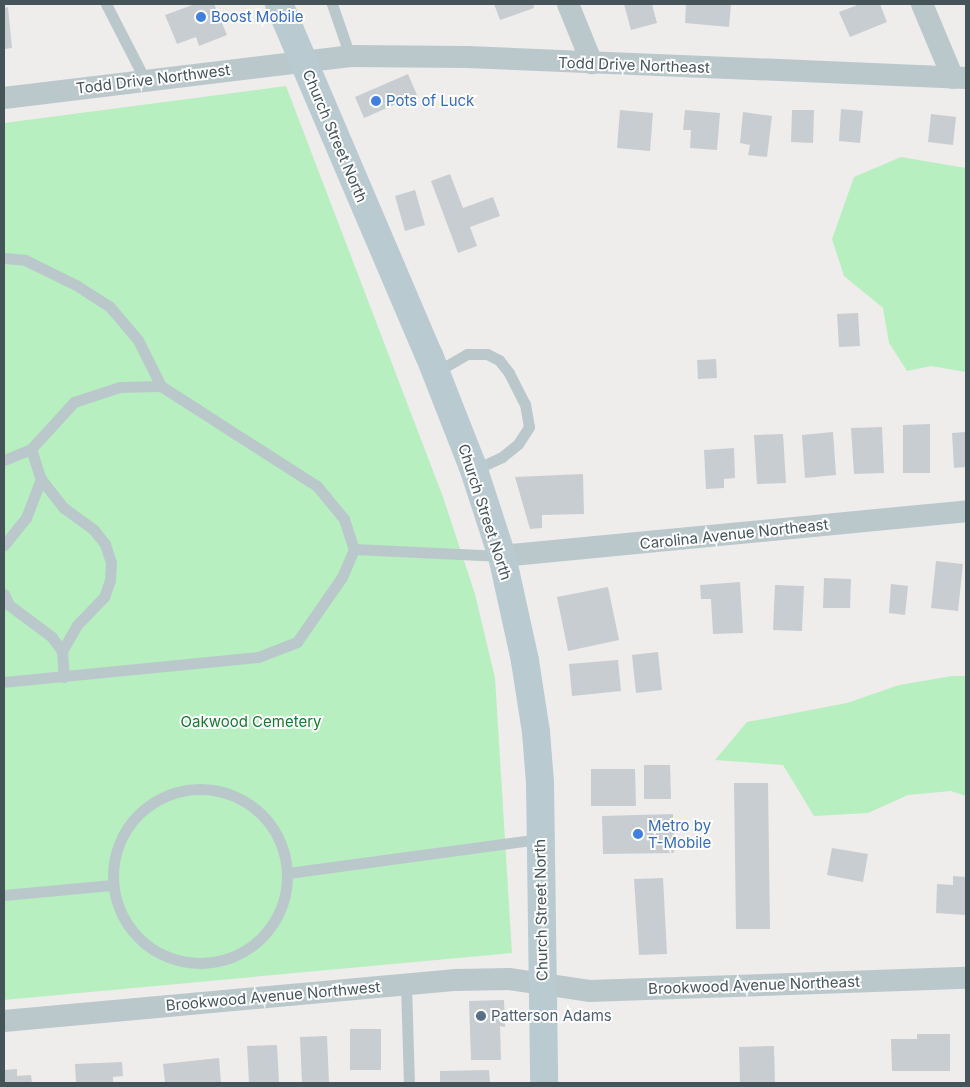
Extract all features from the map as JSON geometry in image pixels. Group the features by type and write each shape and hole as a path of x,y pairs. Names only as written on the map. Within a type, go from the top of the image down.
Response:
{"main road":[{"name":"Church Street North","path":"283,5 303,60 435,372 474,470 502,556 525,661 536,732 540,839 544,1083"}],"street":[{"path":"568,4 592,63"},
{"path":"922,4 960,78"},
{"name":"Todd Drive Northeast","path":"303,60 350,56 592,63 960,78"},
{"name":"Todd Drive Northwest","path":"4,98 303,60"},
{"name":"Carolina Avenue Northeast","path":"502,556 966,511"},
{"name":"Brookwood Avenue Northeast","path":"542,983 589,990 966,978"},
{"name":"Brookwood Avenue Northwest","path":"4,1022 406,984 440,988 509,979 542,983"}],"lane":[{"path":"106,4 145,80"},
{"path":"332,4 350,56"},
{"path":"4,258 25,260 76,285 110,307 138,340 162,386 316,486 344,519 354,549 342,577 297,642 258,658 4,682"},
{"path":"435,372 467,354 487,354 499,360 509,373 525,404 528,427 518,444 502,457 474,470"},
{"path":"4,460 31,448 74,402 120,387 162,386"},
{"path":"31,448 41,478 64,508 94,530 105,544 110,562 110,580 104,597 77,626 62,651"},
{"path":"4,545 26,518 41,478"},
{"path":"354,549 502,556"},
{"path":"4,594 9,604 52,637 62,651 64,677"},
{"path":"194,788 228,794 248,803 269,821 283,846 288,874 285,900 274,925 256,944 233,958 206,964 179,962 147,945 134,934 119,911 112,885 114,857 125,830 143,809 167,795 194,788"},
{"path":"288,874 540,839"},
{"path":"4,895 112,885"},
{"path":"406,984 409,1083"}],"green space":[{"name":"Oakwood Cemetery","path":"286,86 443,497 475,594 495,678 512,953 4,1000 4,123"},
{"path":"901,157 966,168 966,372 931,366 907,371 889,343 883,308 844,276 832,239 854,177"},
{"path":"952,676 966,676 966,796 951,791 908,795 868,813 814,816 783,765 715,760 747,722 847,703 899,685"}],"building":[{"path":"195,4 214,4 227,35 199,46 196,37 177,44 165,15"},
{"path":"494,4 533,4 534,8 500,20"},
{"path":"624,4 652,4 657,23 631,30"},
{"path":"686,4 731,4 729,27 685,23"},
{"path":"860,4 880,4 887,22 850,37 839,12"},
{"path":"8,7 12,48 4,49 4,8"},
{"path":"408,74 417,95 364,118 355,97"},
{"path":"841,109 863,111 860,143 839,141"},
{"path":"620,110 653,113 650,151 617,148"},
{"path":"685,110 720,113 717,150 690,148 691,130 683,130"},
{"path":"792,110 814,110 813,143 791,142"},
{"path":"743,112 772,116 767,157 748,155 750,145 740,143"},
{"path":"931,114 956,117 953,145 928,142"},
{"path":"450,174 463,208 493,197 500,216 470,227 477,246 458,253 431,181"},
{"path":"415,190 425,225 405,231 395,196"},
{"path":"858,313 860,346 839,347 837,314"},
{"path":"716,359 717,378 698,379 697,360"},
{"path":"930,424 930,473 903,473 903,425"},
{"path":"882,427 884,473 854,474 851,428"},
{"path":"833,432 836,475 805,478 802,435"},
{"path":"966,432 966,467 954,468 952,433"},
{"path":"783,434 786,483 757,484 754,435"},
{"path":"734,448 735,478 724,479 724,488 706,489 704,450"},
{"path":"583,474 584,514 542,515 542,528 530,529 515,477"},
{"path":"936,561 963,564 958,611 931,608"},
{"path":"824,578 851,579 850,608 823,608"},
{"path":"740,582 743,633 713,634 711,599 701,599 700,585"},
{"path":"891,584 908,586 905,615 889,613"},
{"path":"775,585 804,586 802,631 773,630"},
{"path":"608,587 619,640 568,651 557,597"},
{"path":"658,652 662,690 636,693 632,655"},
{"path":"618,660 621,691 572,696 569,664"},
{"path":"644,765 670,765 671,799 644,799"},
{"path":"591,769 635,769 636,806 591,806"},
{"path":"734,783 768,783 770,929 736,929"},
{"name":"Metro by T-Mobile","path":"673,814 674,853 603,854 602,816"},
{"path":"832,848 868,854 863,882 827,875"},
{"path":"953,876 966,877 966,915 936,913 937,884 953,885"},
{"path":"663,878 667,954 639,955 634,879"},
{"path":"504,1000 505,1027 500,1026 501,1060 471,1060 469,1001"},
{"path":"350,1029 381,1029 381,1070 350,1070"},
{"path":"917,1034 950,1034 950,1071 892,1071 891,1039 917,1039"},
{"path":"327,1036 329,1083 302,1083 300,1037"},
{"path":"277,1045 279,1083 249,1083 247,1046"},
{"path":"774,1046 775,1083 740,1083 739,1047"},
{"path":"219,1058 221,1083 165,1083 163,1064"},
{"path":"122,1062 123,1076 113,1077 113,1083 76,1083 75,1064"},
{"path":"17,1069 17,1076 31,1075 32,1083 4,1083 4,1070"},
{"path":"489,1070 490,1083 440,1083 440,1071"}],"place":[{"name":"Boost Mobile","path":"201,17"},
{"name":"Pots of Luck","path":"376,101"},
{"name":"Metro by T-Mobile","path":"638,834"},
{"name":"Patterson Adams","path":"481,1016"}]}
